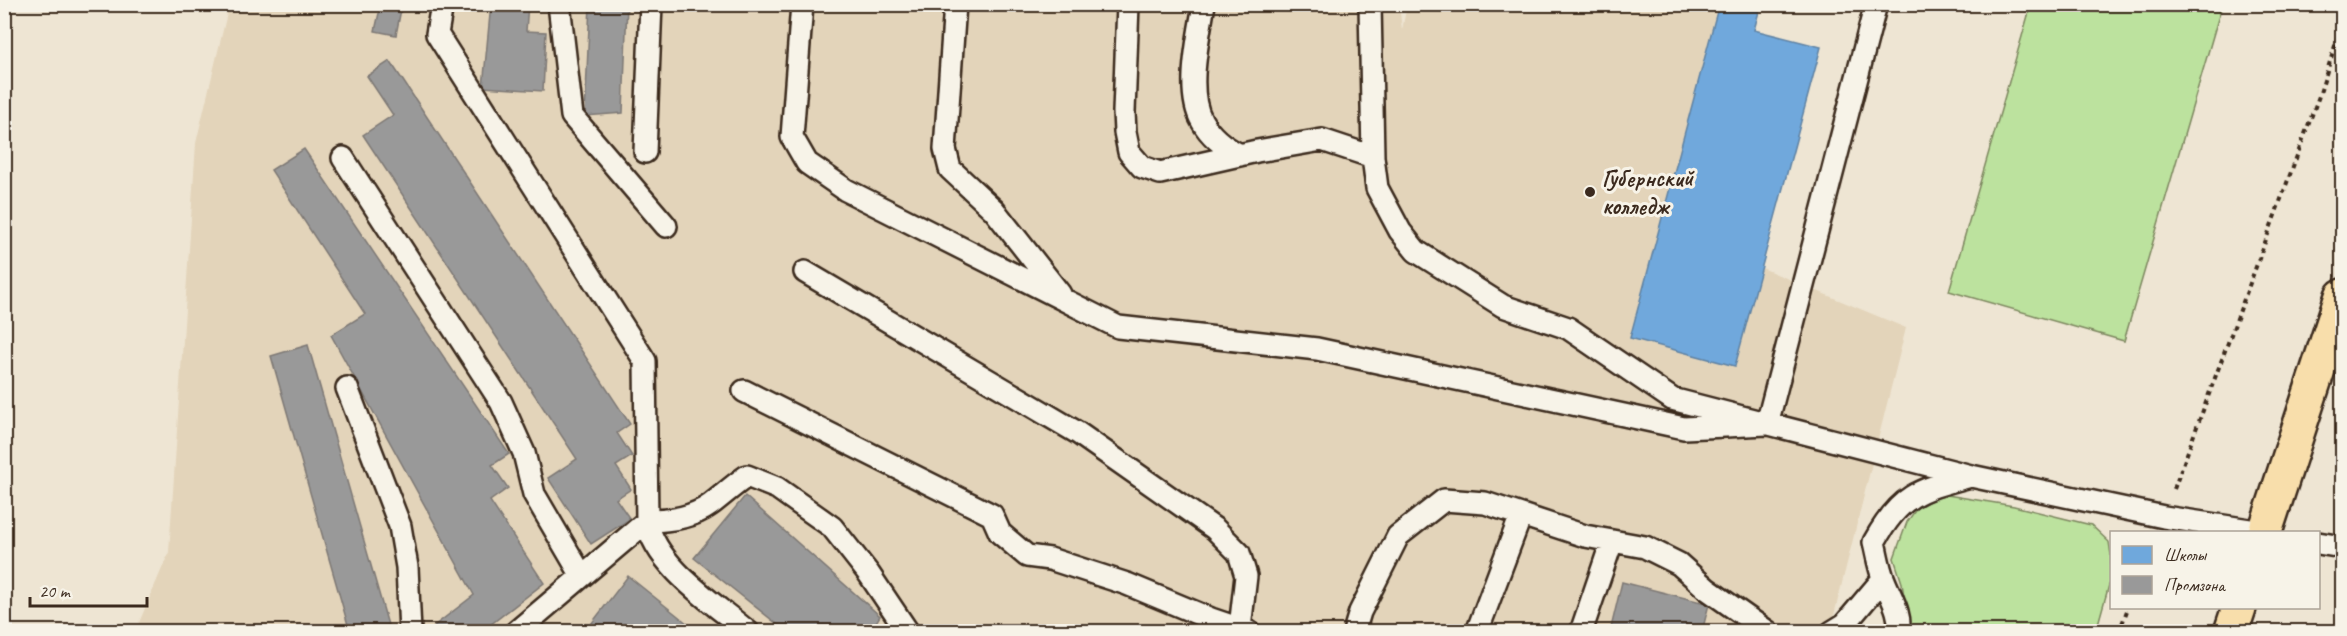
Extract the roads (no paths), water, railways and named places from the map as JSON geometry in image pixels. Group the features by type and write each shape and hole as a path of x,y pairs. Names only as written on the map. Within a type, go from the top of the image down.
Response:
{"main road":[{"path":"2264,531 2343,296"},
{"path":"2231,632 2239,609"}],"lane":[{"path":"442,4 437,34 645,361 649,536 668,565 748,632"},
{"path":"559,4 572,116 666,226"},
{"path":"645,152 651,4"},
{"path":"802,4 792,137 807,163 846,190 1118,327 1317,349 1684,428 1767,424"},
{"path":"955,4 945,149 950,169 994,210 1065,300"},
{"path":"1128,4 1125,132 1130,152 1142,167 1160,173 1322,140 1373,157"},
{"path":"1203,4 1196,52 1194,95 1201,121 1227,148 1240,155"},
{"path":"1370,4 1373,157 1377,188 1400,231 1416,251 1503,306 1568,328 1672,399 1971,476 2164,517 2257,531"},
{"path":"1767,424 1876,4"},
{"path":"343,158 501,402 524,453 534,494 582,576"},
{"path":"744,391 992,515 1000,533 1027,556 1050,559 1127,584 1245,630 1246,576 1239,553 1215,529 1078,433 805,272"},
{"path":"347,387 400,526 407,567 411,632"},
{"path":"530,628 582,576 647,522 682,518 708,506 727,489 747,476 777,488 832,527 882,592 908,632"},
{"path":"1899,632 1900,622 1895,602 1883,579 1874,542 1885,523 1903,501 1928,487 1971,476"},
{"path":"1353,632 1360,612 1398,536 1444,500 1485,503 1585,536 1645,547 1679,564 1707,589 1768,632"},
{"path":"1478,632 1521,515"},
{"path":"1581,632 1612,541"},
{"path":"2320,543 2343,547"},
{"path":"1832,632 1845,624 1883,579"}],"place":[{"name":"Губернский колледж","path":"1590,192"}]}
